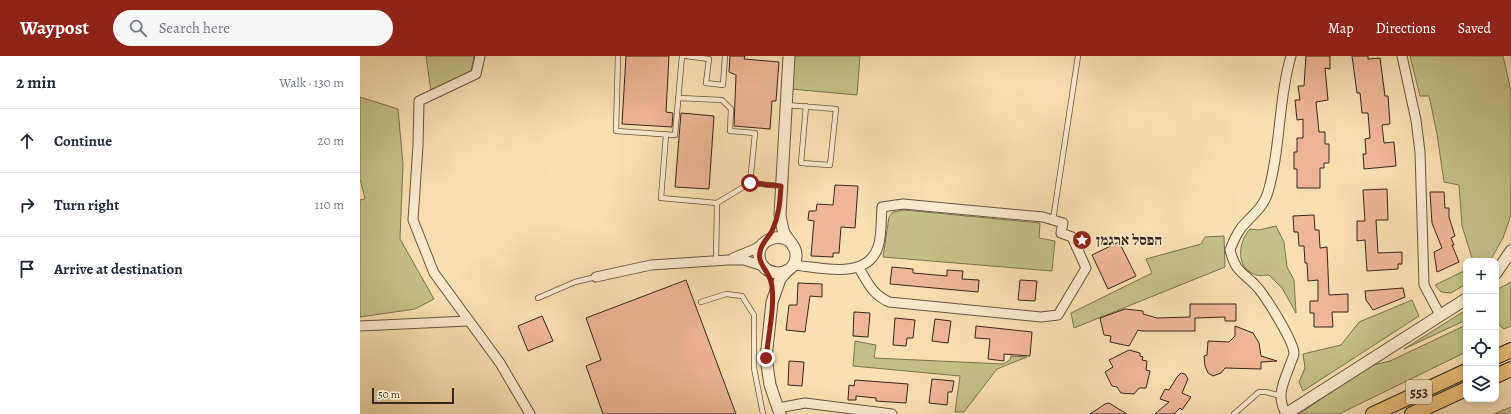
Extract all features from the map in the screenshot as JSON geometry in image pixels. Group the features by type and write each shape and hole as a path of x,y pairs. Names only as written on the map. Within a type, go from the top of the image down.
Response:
{"main road":[{"path":"1499,356 1511,350"},
{"path":"1499,375 1511,369"},
{"name":"553","path":"1373,414 1463,372"},
{"name":"553","path":"1412,414 1463,390"}],"street":[{"path":"480,56 476,74 419,101 418,145 413,220 434,273 500,363 530,414"},
{"path":"773,296 780,280 790,268 796,252 788,240 781,223 780,207 789,56"},
{"path":"1291,56 1286,75 1273,168 1268,192 1264,202 1235,237 1230,250 1238,270 1264,295 1288,336 1294,353 1280,396 1280,402 1286,414 1463,301"},
{"path":"1402,56 1415,112 1420,152 1424,285 1440,315"},
{"path":"596,277 651,265 728,260 744,260 774,273 790,268 844,270 859,268 872,259 879,246 882,208 910,205 1043,217 1063,223 1061,233 1072,237 1086,268 1062,310 1054,316 1040,317 889,302 878,296 869,287 859,268"},
{"path":"780,207 777,219 766,242 759,252 772,282 773,296 766,370 779,411 805,403 892,414"},
{"path":"728,260 756,249 766,242 779,237 788,240"},
{"path":"1499,269 1511,251"},
{"path":"360,326 468,321"}],"lane":[{"path":"618,56 616,131 666,135 675,135 682,56"},
{"path":"686,56 708,59 706,83 723,85 725,56"},
{"path":"1053,221 1078,56"},
{"path":"678,98 722,100 731,109 730,131 755,133 750,183"},
{"path":"786,105 806,106 836,109 830,166 801,163 806,106"},
{"path":"666,135 661,198 717,203 750,183 781,186"},
{"path":"716,261 717,203"},
{"path":"538,298 575,282 596,277"},
{"path":"701,302 726,294 742,296 748,304 754,315 754,368 763,414"},
{"path":"1234,414 1259,392 1266,392 1280,396"}],"shaded area":[{"path":"426,56 474,56 471,72 431,92"},
{"path":"795,56 860,56 857,95 791,89"},
{"path":"1410,56 1503,56 1511,91 1511,215 1503,238 1492,258 1472,258 1462,226 1459,185 1444,182 1437,134 1429,96 1420,96"},
{"path":"360,97 398,109 403,164 400,239 434,299 415,309 360,317 360,200 365,199 360,179"},
{"path":"904,210 1040,223 1039,238 1055,241 1052,271 883,257 889,217 893,212"},
{"path":"1276,226 1284,242 1287,267 1294,280 1296,313 1282,288 1269,275 1256,275 1249,272 1242,261 1241,247 1246,234 1250,229 1259,230"},
{"path":"1224,236 1225,267 1074,328 1071,313 1152,273 1146,259 1201,244 1205,237"},
{"path":"1463,271 1463,286 1451,293 1441,292 1435,285"},
{"path":"1511,282 1511,326 1504,329 1499,325 1499,288"},
{"path":"1412,300 1419,316 1303,391 1299,382 1305,368 1303,354 1341,345 1359,322"},
{"path":"1463,312 1463,321 1404,349"},
{"path":"1463,326 1463,353 1339,414 1299,414 1369,366 1390,361"},
{"path":"855,341 876,345 874,358 1003,364 1010,360 1011,356 1027,357 997,369 964,412 955,412 960,376 853,366"},
{"path":"1511,407 1511,414 1494,414"}],"building":[{"path":"626,56 669,56 666,112 673,113 672,127 622,124"},
{"path":"730,56 745,56 744,59 779,62 776,101 772,101 770,129 734,126 736,75 729,72"},
{"path":"1306,56 1330,56 1330,69 1325,68 1328,100 1316,102 1319,132 1325,132 1325,144 1329,144 1329,163 1324,163 1324,168 1320,168 1320,188 1297,188 1297,169 1294,169 1294,152 1297,152 1297,138 1303,138 1303,119 1297,120 1295,100 1300,100 1298,86 1304,86"},
{"path":"1352,56 1368,56 1368,59 1380,58 1385,96 1388,96 1390,124 1382,125 1384,143 1394,142 1396,166 1364,169 1363,154 1366,154 1365,139 1370,138 1368,113 1362,113 1360,93 1357,93"},
{"path":"681,113 714,116 709,189 675,187"},
{"path":"835,185 858,186 855,228 841,227 839,253 833,253 833,257 811,256 814,221 808,220 809,211 816,211 817,204 833,205"},
{"path":"1387,189 1388,220 1376,220 1378,253 1402,252 1402,264 1398,264 1398,269 1367,271 1365,240 1357,241 1357,221 1365,221 1363,190"},
{"path":"1430,192 1444,192 1445,208 1449,208 1449,217 1455,236 1451,238 1454,245 1452,245 1459,262 1437,272 1434,252 1442,248 1432,223"},
{"path":"1314,215 1315,230 1319,230 1320,248 1327,247 1329,295 1348,294 1348,312 1332,312 1333,327 1314,327 1314,313 1310,313 1310,301 1318,301 1318,280 1308,281 1304,246 1299,246 1298,232 1294,232 1293,216"},
{"path":"1119,242 1136,276 1108,289 1092,255"},
{"path":"892,267 913,269 913,273 947,276 947,270 963,271 962,279 979,280 978,292 890,284"},
{"path":"686,280 736,414 603,414 586,366 601,360 586,318"},
{"path":"1020,280 1037,281 1035,301 1018,300"},
{"path":"798,283 822,284 822,297 810,296 805,332 786,330 789,305 797,305"},
{"path":"1403,288 1405,297 1373,310 1366,300 1365,291"},
{"path":"1190,304 1236,304 1236,321 1225,321 1225,317 1195,318 1195,331 1138,330 1129,346 1110,342 1111,336 1104,335 1100,318 1125,309 1143,311 1143,314 1157,318 1190,317"},
{"path":"854,312 870,313 868,337 853,336"},
{"path":"542,316 553,341 528,351 518,326"},
{"path":"895,318 915,320 913,338 907,338 906,346 893,345"},
{"path":"935,319 951,321 948,343 932,341"},
{"path":"976,326 1032,332 1030,356 1004,354 1004,361 988,359 990,339 975,338"},
{"path":"1235,326 1253,333 1259,343 1261,356 1277,361 1261,362 1261,369 1225,368 1221,373 1213,376 1208,373 1205,366 1204,356 1207,355 1208,341 1229,342 1235,336"},
{"path":"1129,350 1140,353 1140,356 1143,357 1142,360 1147,361 1146,370 1150,371 1146,388 1139,388 1134,394 1121,393 1117,387 1112,386 1105,372 1113,367 1109,360"},
{"path":"789,361 804,362 802,386 788,385"},
{"path":"1181,373 1185,374 1188,379 1182,393 1191,397 1182,410 1180,408 1174,414 1155,414 1169,402 1160,399 1165,389 1169,390"},
{"path":"932,379 954,381 952,392 948,392 947,405 929,403"},
{"path":"855,380 908,384 906,403 876,401 876,398 856,396 856,400 848,400 849,385 854,386"},
{"path":"1109,403 1127,414 1090,414 1105,404"}],"place":[{"name":"הפסל ארגמן","path":"1082,240"}],"route":[{"path":"750,183 781,186 780,207 777,219 767,240 764,242 759,252 761,262 772,282 773,296 766,358"}]}
